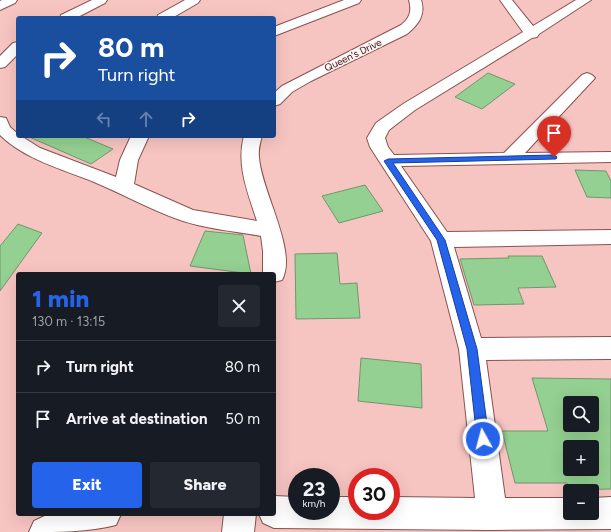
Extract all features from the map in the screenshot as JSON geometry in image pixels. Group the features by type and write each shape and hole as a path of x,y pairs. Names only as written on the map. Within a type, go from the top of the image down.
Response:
{"street":[{"path":"0,6 11,0"},
{"path":"70,16 101,0"},
{"path":"167,16 194,0"},
{"path":"276,31 336,2 355,0"},
{"name":"Queen's Drive","path":"276,99 287,89 306,78 402,31 411,25 415,19 418,5 416,0"},
{"path":"506,0 532,34"},
{"path":"492,514 472,349 441,240 379,147 376,138 382,127 409,107 532,34 581,1"},
{"path":"0,64 16,48"},
{"path":"511,158 587,78"},
{"path":"0,122 4,129 15,140 34,152 124,187 187,215 207,220 270,230"},
{"path":"124,187 129,160 139,138"},
{"path":"253,138 250,160 255,187 270,230 275,258 274,272"},
{"path":"388,161 611,157"},
{"path":"441,240 611,237"},
{"path":"472,349 611,348"},
{"path":"276,512 492,514 611,513"},
{"path":"45,532 74,519 93,516"},
{"path":"238,532 240,516"}],"building":[{"path":"488,73 515,84 482,109 455,97"},
{"path":"32,138 87,138 113,149 91,164"},
{"path":"575,170 606,171 611,181 611,198 587,197"},
{"path":"365,185 383,211 339,223 322,196"},
{"path":"18,224 42,233 0,291 0,246"},
{"path":"205,231 243,235 251,272 236,272 190,266"},
{"path":"337,253 340,284 357,283 360,318 296,319 295,254"},
{"path":"508,256 542,256 556,287 518,288 524,304 474,305 460,259 509,258"},
{"path":"361,358 421,364 422,408 358,401"},
{"path":"532,378 611,379 611,489 599,489 599,484 515,483 502,431 548,431"}],"route":[{"path":"483,439 472,349 441,240 388,161 554,157"}]}
